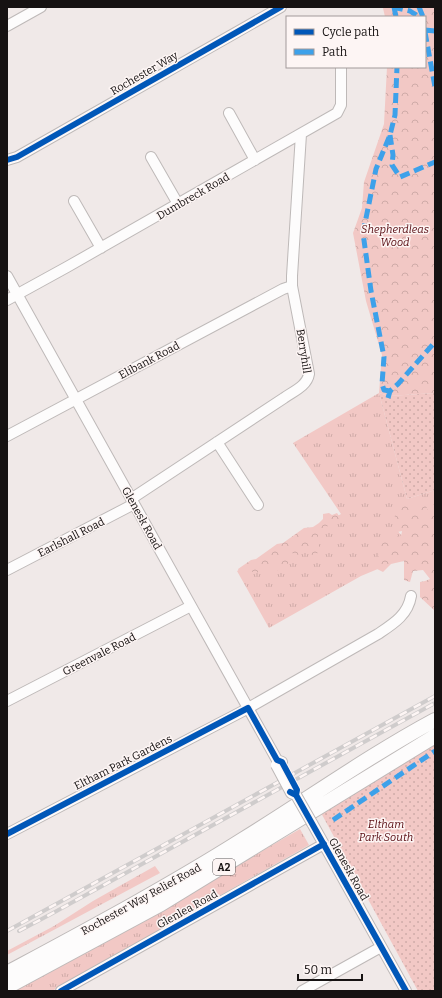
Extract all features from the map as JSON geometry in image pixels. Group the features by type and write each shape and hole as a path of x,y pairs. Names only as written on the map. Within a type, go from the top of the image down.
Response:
{"highway":[{"name":"Rochester Way Relief Road","path":"7,973 118,914 181,878 363,763 435,720"},
{"name":"Rochester Way Relief Road","path":"7,987 161,904 435,736"}],"street":[{"path":"7,26 41,7"},
{"name":"Rochester Way","path":"7,167 12,159 282,7"},
{"name":"Dumbreck Road","path":"7,300 337,113 340,110 341,105 341,68"},
{"path":"229,113 255,160"},
{"name":"Berryhill","path":"133,501 217,442 304,385 308,380 309,374 292,286 301,134"},
{"path":"151,157 178,204"},
{"path":"74,201 101,248"},
{"name":"Glenesk Road","path":"7,276 278,762 297,790 296,795 406,991"},
{"name":"Elibank Road","path":"7,436 283,289 292,286"},
{"path":"217,442 258,505"},
{"name":"Earlshall Road","path":"7,570 133,501"},
{"name":"Eltham Park Gardens","path":"7,834 248,708 378,634 396,622 407,609 411,596"},
{"name":"Greenvale Road","path":"7,702 190,606"},
{"name":"Glenlea Road","path":"61,991 324,844"},
{"path":"302,991 382,947"}],"green space":[{"name":"Shepherdleas Wood","path":"435,7 435,393 389,396 379,393 382,355 366,301 353,233 362,208 364,182 384,124 387,68 426,68 426,16 385,16 383,8"},
{"path":"379,393 407,499 435,490 435,533 394,527 405,539 385,566 361,576 269,628 237,571 341,514 293,443"},
{"path":"379,393 389,396 435,393 435,490 407,499"},
{"path":"417,501 426,506 430,516 435,513 435,611 420,597 420,582 430,579 423,570 413,571 410,582 404,580 404,561 391,564 383,572 375,568 351,578 377,564 379,557 378,543 387,538 401,536 402,531 393,533 392,529 396,508"},
{"path":"329,513 332,515 337,513 339,516 342,515 338,521 318,531 318,545 321,549 315,556 312,556 310,550 312,547 306,546 307,552 297,555 292,553 291,550 288,552 288,565 282,570 278,571 275,566 256,573 250,571 243,573 239,572 238,569 251,560 256,559 277,544 283,543 304,528 313,527 323,519 323,514"},
{"name":"Eltham Park South","path":"435,745 435,991 418,991 320,811"},
{"path":"300,829 309,845 52,991 14,991 106,941"},
{"path":"155,866 160,873 7,955 7,951 54,926 93,901"}],"railway":[{"path":"7,931 435,696"},
{"path":"19,931 435,703"}],"marked path":[{"path":"393,7 410,11 418,16"},
{"path":"394,7 396,16"},
{"path":"419,7 423,16"},
{"path":"426,30 435,31"},
{"path":"426,38 435,87"},
{"path":"390,391 384,390 382,384 384,357 371,291 363,233 376,169 390,135 395,115 397,68"},
{"path":"390,135 393,155 392,165 400,177 435,162"},
{"path":"388,398 390,391 435,342"},
{"path":"333,820 435,751"}],"cycle path":[{"path":"7,160 17,157 281,7"},
{"path":"7,834 248,708 277,760 282,762 297,790 296,795"},
{"path":"290,792 296,795 406,991"},
{"path":"61,991 324,844"}]}
